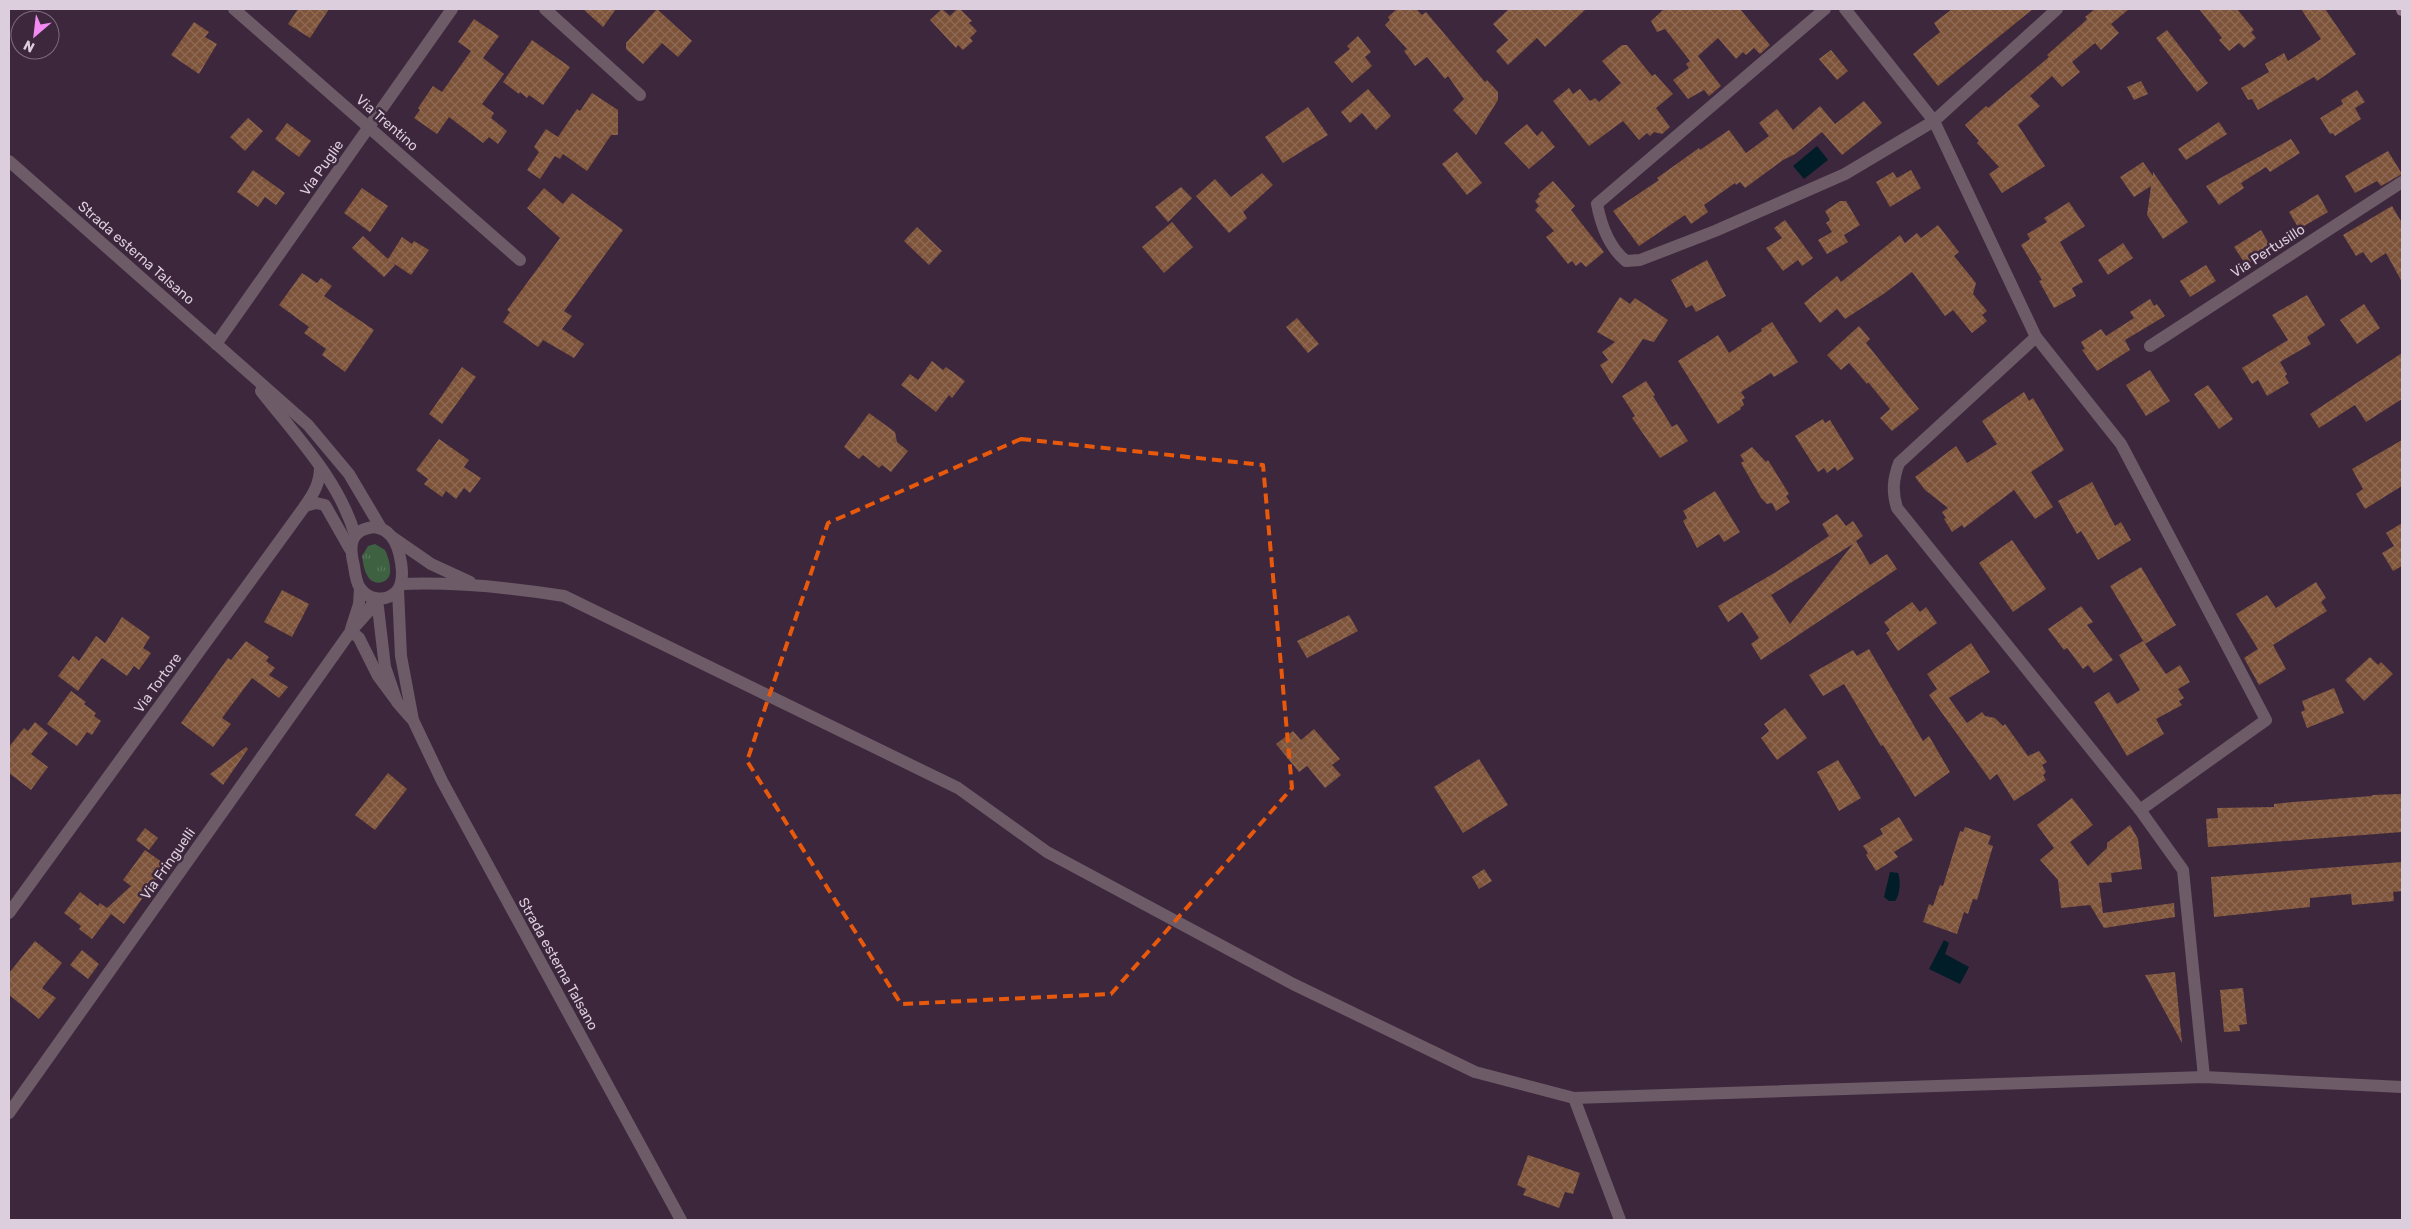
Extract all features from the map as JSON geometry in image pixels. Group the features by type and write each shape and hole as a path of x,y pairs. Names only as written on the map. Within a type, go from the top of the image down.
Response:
{"street":[{"name":"Via Trentino","path":"234,9 520,260"},
{"name":"Via Puglie","path":"216,344 452,9"},
{"path":"545,9 640,94"},
{"path":"1824,9 1598,204 1600,220 1617,253 1626,261 1640,260 1714,231 1845,174 1934,121 2058,9"},
{"path":"1845,9 1934,121 2036,337 2121,444 2266,720 2140,810"},
{"name":"Strada esterna Talsano","path":"9,160 308,425 335,455 366,500 381,528"},
{"name":"Via Pertusillo","path":"2150,346 2402,182"},
{"path":"2036,337 1899,463 1894,476 1892,494 1897,508 2140,810 2184,870 2204,1077"},
{"name":"Strada esterna Talsano","path":"243,368 320,467 350,516 355,535"},
{"name":"Via Tortore","path":"9,913 315,492 320,478 320,467"},
{"path":"305,506 316,502 326,505 350,549 360,588 359,604 351,631"},
{"path":"350,549 355,535 367,528 381,528 392,538 431,564 475,584"},
{"path":"360,588 376,598 392,595 399,587 402,577 392,538"},
{"path":"399,587 475,584 507,586 564,596 958,788 1047,852 1293,984 1475,1072 1574,1098 2204,1077 2402,1087"},
{"name":"Strada esterna Talsano","path":"399,587 401,656 413,720 446,790 681,1220"},
{"path":"351,631 368,612 376,598"},
{"name":"Strada esterna Talsano","path":"376,598 385,667 397,702 413,720"},
{"path":"351,631 358,638 378,676 397,702"},
{"name":"Via Fringuelli","path":"9,1113 351,631"},
{"path":"1574,1098 1620,1220"}],"highlighted area":[{"path":"1021,439 1263,465 1292,788 1111,994 901,1004 747,761 828,523"}],"green space":[{"path":"375,544 385,550 390,567 389,577 380,583 369,579 362,556 368,546"}],"water":[{"path":"1817,146 1828,160 1804,179 1793,166"},
{"path":"1890,872 1898,873 1899,876 1899,892 1895,901 1889,901 1884,897"},
{"path":"1944,940 1949,943 1945,954 1969,967 1960,984 1929,969"}],"building":[{"path":"298,9 329,9 310,38 288,24"},
{"path":"583,9 616,9 603,27"},
{"path":"657,9 692,41 678,57 662,43 643,64 626,49 626,43"},
{"path":"942,9 950,16 957,9 960,9 972,21 969,23 977,31 970,38 973,41 963,50 958,45 956,48 930,20"},
{"path":"1397,9 1416,9 1422,15 1426,12 1485,82 1487,80 1498,92 1498,100 1476,135 1453,110 1464,99 1448,76 1445,79 1427,57 1415,66 1404,51 1407,49 1385,25 1390,20 1388,17"},
{"path":"1509,9 1586,9 1545,47 1537,38 1508,65 1496,51 1508,40 1493,24"},
{"path":"1664,9 1740,9 1770,45 1760,54 1754,48 1746,55 1743,52 1736,59 1718,38 1698,56 1721,86 1709,96 1704,90 1688,99 1673,80 1689,68 1686,64 1690,61 1665,29 1657,32 1651,21"},
{"path":"1952,9 2033,9 1938,86 1913,54 1940,32 1934,23"},
{"path":"2095,9 2129,9 2111,24 2119,33 2101,50 2095,43 2072,62 2080,72 2062,87 2052,76 2030,96 2040,106 2018,125 2045,166 2002,193 1989,174 1999,167 1977,143 1979,141 1965,125 1986,106 1988,108 2049,57 2047,55 2082,24 2087,19 2085,17"},
{"path":"2199,9 2237,9 2254,30 2251,32 2256,38 2244,48 2239,43 2229,51 2219,40 2222,38"},
{"path":"2301,9 2325,9 2356,54 2317,81 2314,77 2258,110 2252,99 2248,100 2241,88 2269,72 2265,64 2284,53 2288,61 2321,39"},
{"path":"474,19 499,36 483,58 504,74 482,104 494,113 491,118 507,131 498,144 489,137 483,143 449,117 437,134 414,118 420,110 418,108 433,86 442,92 471,51 458,42"},
{"path":"194,22 209,32 205,37 217,44 199,74 171,55"},
{"path":"2167,30 2208,83 2197,92 2156,38"},
{"path":"1358,36 1371,52 1365,57 1372,66 1352,83 1334,62 1350,49 1347,46"},
{"path":"532,40 570,67 543,105 529,95 527,98 520,92 519,94 503,82"},
{"path":"1622,45 1627,45 1652,76 1655,74 1673,94 1656,108 1670,127 1662,134 1654,132 1650,136 1647,133 1639,140 1623,121 1589,146 1553,101 1569,88 1573,94 1580,89 1590,101 1595,98 1599,102 1621,83 1602,61"},
{"path":"1831,50 1848,71 1837,80 1819,59"},
{"path":"2141,81 2148,94 2134,100 2127,87"},
{"path":"1368,89 1391,116 1376,130 1362,113 1350,123 1341,112"},
{"path":"2357,90 2365,102 2355,108 2361,119 2335,136 2333,133 2330,134 2320,118 2343,104 2341,100"},
{"path":"592,93 618,110 618,135 611,135 587,171 563,154 560,159 555,156 540,179 527,170 539,152 534,147 546,129 558,137 577,109 580,111"},
{"path":"1864,101 1882,123 1842,155 1822,132 1795,154 1783,160 1745,188 1740,182 1736,185 1735,183 1704,205 1708,212 1691,224 1685,215 1639,246 1613,211 1659,180 1657,178 1699,148 1700,150 1729,130 1746,153 1769,136 1759,123 1777,109 1793,130 1820,106 1835,124"},
{"path":"1308,107 1328,135 1283,163 1265,137"},
{"path":"248,118 263,131 245,151 230,137"},
{"path":"2219,122 2227,134 2186,160 2178,149"},
{"path":"287,123 311,141 299,157 275,139"},
{"path":"1527,124 1537,136 1542,131 1555,147 1529,169 1504,143"},
{"path":"2291,139 2300,153 2270,172 2266,167 2241,183 2244,188 2219,205 2206,186"},
{"path":"2388,151 2402,174 2381,186 2377,181 2355,193 2345,176"},
{"path":"1457,152 1482,183 1467,195 1442,164"},
{"path":"2143,162 2153,176 2153,172 2188,222 2163,239 2147,215 2151,186 2134,197 2120,177"},
{"path":"253,170 285,193 276,205 265,197 258,207 237,192"},
{"path":"1911,170 1921,188 1890,207 1876,182 1893,172 1897,178"},
{"path":"1262,173 1273,185 1243,212 1247,218 1229,233 1196,196 1215,179 1231,197"},
{"path":"1553,181 1575,206 1571,210 1604,252 1586,267 1581,262 1576,266 1572,261 1568,264 1546,237 1554,231 1535,210 1539,206 1535,201 1540,196 1538,194"},
{"path":"1181,187 1192,198 1168,222 1155,207"},
{"path":"362,188 388,206 370,232 344,213"},
{"path":"544,188 563,204 572,193 623,230 564,311 572,316 562,329 584,344 574,358 543,340 538,347 503,322 510,312 507,310 560,238 527,208"},
{"path":"2318,194 2328,212 2299,229 2289,212"},
{"path":"1840,201 1846,201 1860,225 1844,235 1848,242 1827,254 1818,240 1832,232 1826,223 1830,220 1825,211"},
{"path":"2069,202 2085,226 2060,242 2083,282 2072,288 2076,296 2054,308 2039,281 2042,280 2021,245 2030,239 2027,234 2047,222 2044,218"},
{"path":"2392,206 2402,223 2402,282 2386,253 2371,263 2363,252 2356,256 2343,235"},
{"path":"1785,220 1813,258 1802,266 1798,260 1783,271 1766,248 1782,238 1774,228"},
{"path":"1172,222 1193,247 1164,273 1142,247"},
{"path":"1938,225 1959,252 1954,256 1976,283 1973,294 1987,311 1982,315 1987,321 1972,333 1953,310 1945,316 1912,272 1885,293 1845,319 1837,309 1820,323 1804,303 1837,276 1841,282 1900,235 1905,243 1917,233 1921,238"},
{"path":"917,227 942,251 929,265 904,241"},
{"path":"2261,230 2272,249 2246,265 2234,247"},
{"path":"363,236 388,259 402,237 412,244 414,241 429,250 411,275 390,261 395,265 384,277 352,248"},
{"path":"2123,243 2133,258 2108,275 2098,260"},
{"path":"1707,260 1726,296 1696,312 1692,305 1686,308 1671,280"},
{"path":"2206,265 2216,281 2190,297 2180,281"},
{"path":"302,273 317,283 321,278 332,286 324,296 374,330 345,372 322,355 326,349 304,333 309,327 279,305"},
{"path":"2307,295 2325,325 2307,337 2311,344 2280,362 2287,374 2285,376 2289,383 2267,396 2258,380 2252,384 2242,368 2288,340 2272,315"},
{"path":"1620,297 1630,304 1635,298 1668,320 1654,342 1643,339 1612,384 1600,365 1608,360 1602,352 1615,342 1597,332"},
{"path":"2150,299 2154,306 2157,304 2165,316 2125,340 2130,350 2097,371 2082,350 2085,349 2081,342 2101,329 2106,336 2134,318 2130,312"},
{"path":"2364,304 2380,328 2357,344 2340,320"},
{"path":"1297,318 1319,344 1308,353 1286,327"},
{"path":"1772,322 1798,362 1774,377 1771,373 1741,392 1745,398 1742,400 1744,405 1718,424 1678,361 1704,344 1706,345 1718,335 1729,353"},
{"path":"1859,326 1870,339 1866,343 1919,409 1892,431 1880,418 1890,409 1868,382 1867,384 1849,363 1841,370 1827,355"},
{"path":"2402,353 2402,399 2366,422 2355,405 2319,428 2310,414"},
{"path":"932,361 943,370 946,367 965,381 952,398 949,395 936,412 901,385 910,374 918,380"},
{"path":"462,367 476,377 442,424 429,414"},
{"path":"2150,370 2170,401 2146,416 2126,385"},
{"path":"1646,381 1672,427 1677,424 1688,441 1660,458 1632,418 1635,416 1622,396"},
{"path":"2208,385 2233,419 2219,429 2194,394"},
{"path":"2024,392 2029,401 2033,398 2064,450 2031,472 2053,507 2035,519 2014,490 1964,528 1962,525 1952,532 1942,512 1948,508 1925,490 1915,477 1956,446 1967,463 1997,444 1982,421"},
{"path":"869,413 895,432 897,442 908,451 891,472 882,465 879,468 863,455 859,459 844,447"},
{"path":"1823,419 1825,423 1830,420 1854,459 1837,471 1835,467 1827,473 1824,468 1818,472 1795,436"},
{"path":"439,439 469,460 464,467 481,478 470,493 464,488 456,499 446,491 442,497 424,484 428,479 416,470"},
{"path":"2402,440 2402,486 2365,509 2356,494 2363,489 2352,469"},
{"path":"1752,447 1766,462 1768,460 1789,494 1786,496 1790,502 1776,511 1772,503 1767,504 1761,498 1741,463 1744,461 1740,455"},
{"path":"2092,482 2115,526 2121,522 2131,540 2098,560 2081,531 2077,534 2058,501"},
{"path":"1715,491 1740,532 1724,542 1719,534 1697,548 1683,521 1687,518 1683,511"},
{"path":"1837,514 1846,526 1853,521 1863,536 1856,541 1870,565 1887,554 1897,569 1761,660 1751,644 1759,638 1742,612 1728,622 1718,606 1776,572 1829,536 1822,524","holes":["1853,544 1790,624 1771,595"]},
{"path":"2402,523 2402,566 2393,571 2382,553 2394,546 2386,533"},
{"path":"2012,540 2046,589 2013,612 1979,563"},
{"path":"2141,567 2176,625 2145,644 2110,586"},
{"path":"2316,582 2326,598 2321,602 2327,611 2273,645 2286,669 2259,685 2244,658 2258,649 2236,614 2267,595 2276,608"},
{"path":"282,590 309,604 292,637 264,622"},
{"path":"1912,602 1920,612 1926,607 1937,623 1898,651 1886,633 1890,630 1884,622"},
{"path":"2081,606 2093,622 2087,625 2113,660 2094,673 2088,665 2083,669 2067,648 2064,650 2048,629"},
{"path":"1349,615 1358,631 1307,658 1297,641"},
{"path":"122,617 150,637 143,648 151,653 139,670 134,666 127,676 102,658 78,691 58,676 73,656 79,661 96,636 105,643"},
{"path":"246,641 269,657 266,661 275,668 269,675 288,687 279,698 252,678 222,718 231,724 213,747 181,723 228,658 231,660"},
{"path":"2143,641 2166,674 2180,665 2190,682 2178,689 2184,698 2179,701 2182,705 2156,719 2164,734 2127,756 2094,702 2109,692 2117,704 2140,690 2119,655"},
{"path":"1971,643 1990,672 1949,698 1967,723 1982,712 1985,716 1995,718 2003,726 2005,724 2028,756 2039,751 2047,762 2042,765 2046,772 2043,775 2046,780 2014,801 1997,774 1990,780 1929,695 1937,689 1927,674"},
{"path":"1869,649 1923,741 1929,736 1950,772 1915,797 1883,745 1881,746 1844,684 1823,696 1809,675 1853,650 1857,656"},
{"path":"2370,657 2378,665 2381,662 2393,674 2364,701 2345,680"},
{"path":"2334,688 2344,713 2307,728 2301,712 2305,710 2302,701"},
{"path":"71,691 86,702 84,704 96,713 94,716 101,721 92,735 87,732 77,746 47,724"},
{"path":"1785,708 1807,738 1777,760 1761,738 1769,731 1764,724"},
{"path":"35,722 48,733 31,754 48,767 31,790 9,773 9,747 24,728 28,731"},
{"path":"1314,729 1340,759 1332,765 1341,775 1325,788 1307,766 1299,772 1276,744 1293,731 1301,740"},
{"path":"246,747 248,749 223,785 210,774"},
{"path":"1479,759 1508,805 1463,833 1434,787"},
{"path":"1838,760 1861,798 1839,811 1817,772"},
{"path":"388,773 407,789 375,830 355,815"},
{"path":"2401,794 2402,832 2208,847 2206,819 2218,818 2217,808 2274,807 2274,804 2293,802"},
{"path":"2072,798 2093,825 2070,842 2088,866 2107,848 2107,843 2130,825 2138,839 2142,869 2111,873 2112,882 2099,883 2103,913 2174,903 2175,917 2104,928 2090,905 2061,908 2058,880 2040,860 2054,848 2037,825"},
{"path":"1899,817 1913,840 1894,852 1898,857 1876,871 1863,846 1883,834 1880,829"},
{"path":"1965,827 1991,836 1988,844 1993,846 1977,900 1973,899 1968,914 1964,912 1957,934 1923,922 1929,904 1933,906 1940,885 1943,886 1960,831 1963,832"},
{"path":"145,828 158,838 149,850 136,840"},
{"path":"145,850 166,865 124,924 111,914 92,939 79,929 81,926 64,913 80,892 98,906 100,903 107,908 131,886 123,880"},
{"path":"2402,862 2402,891 2393,892 2394,901 2352,905 2351,894 2310,898 2310,907 2214,917 2211,877"},
{"path":"1484,869 1492,881 1479,889 1472,877"},
{"path":"35,941 62,963 42,988 56,998 39,1019 9,995 9,973"},
{"path":"82,950 99,964 88,979 70,965"},
{"path":"2175,972 2182,1043 2145,975"},
{"path":"2243,988 2247,1024 2239,1025 2240,1031 2224,1032 2220,990"},
{"path":"1528,1155 1580,1173 1573,1194 1565,1192 1559,1208 1523,1195 1526,1189 1517,1185"}]}
